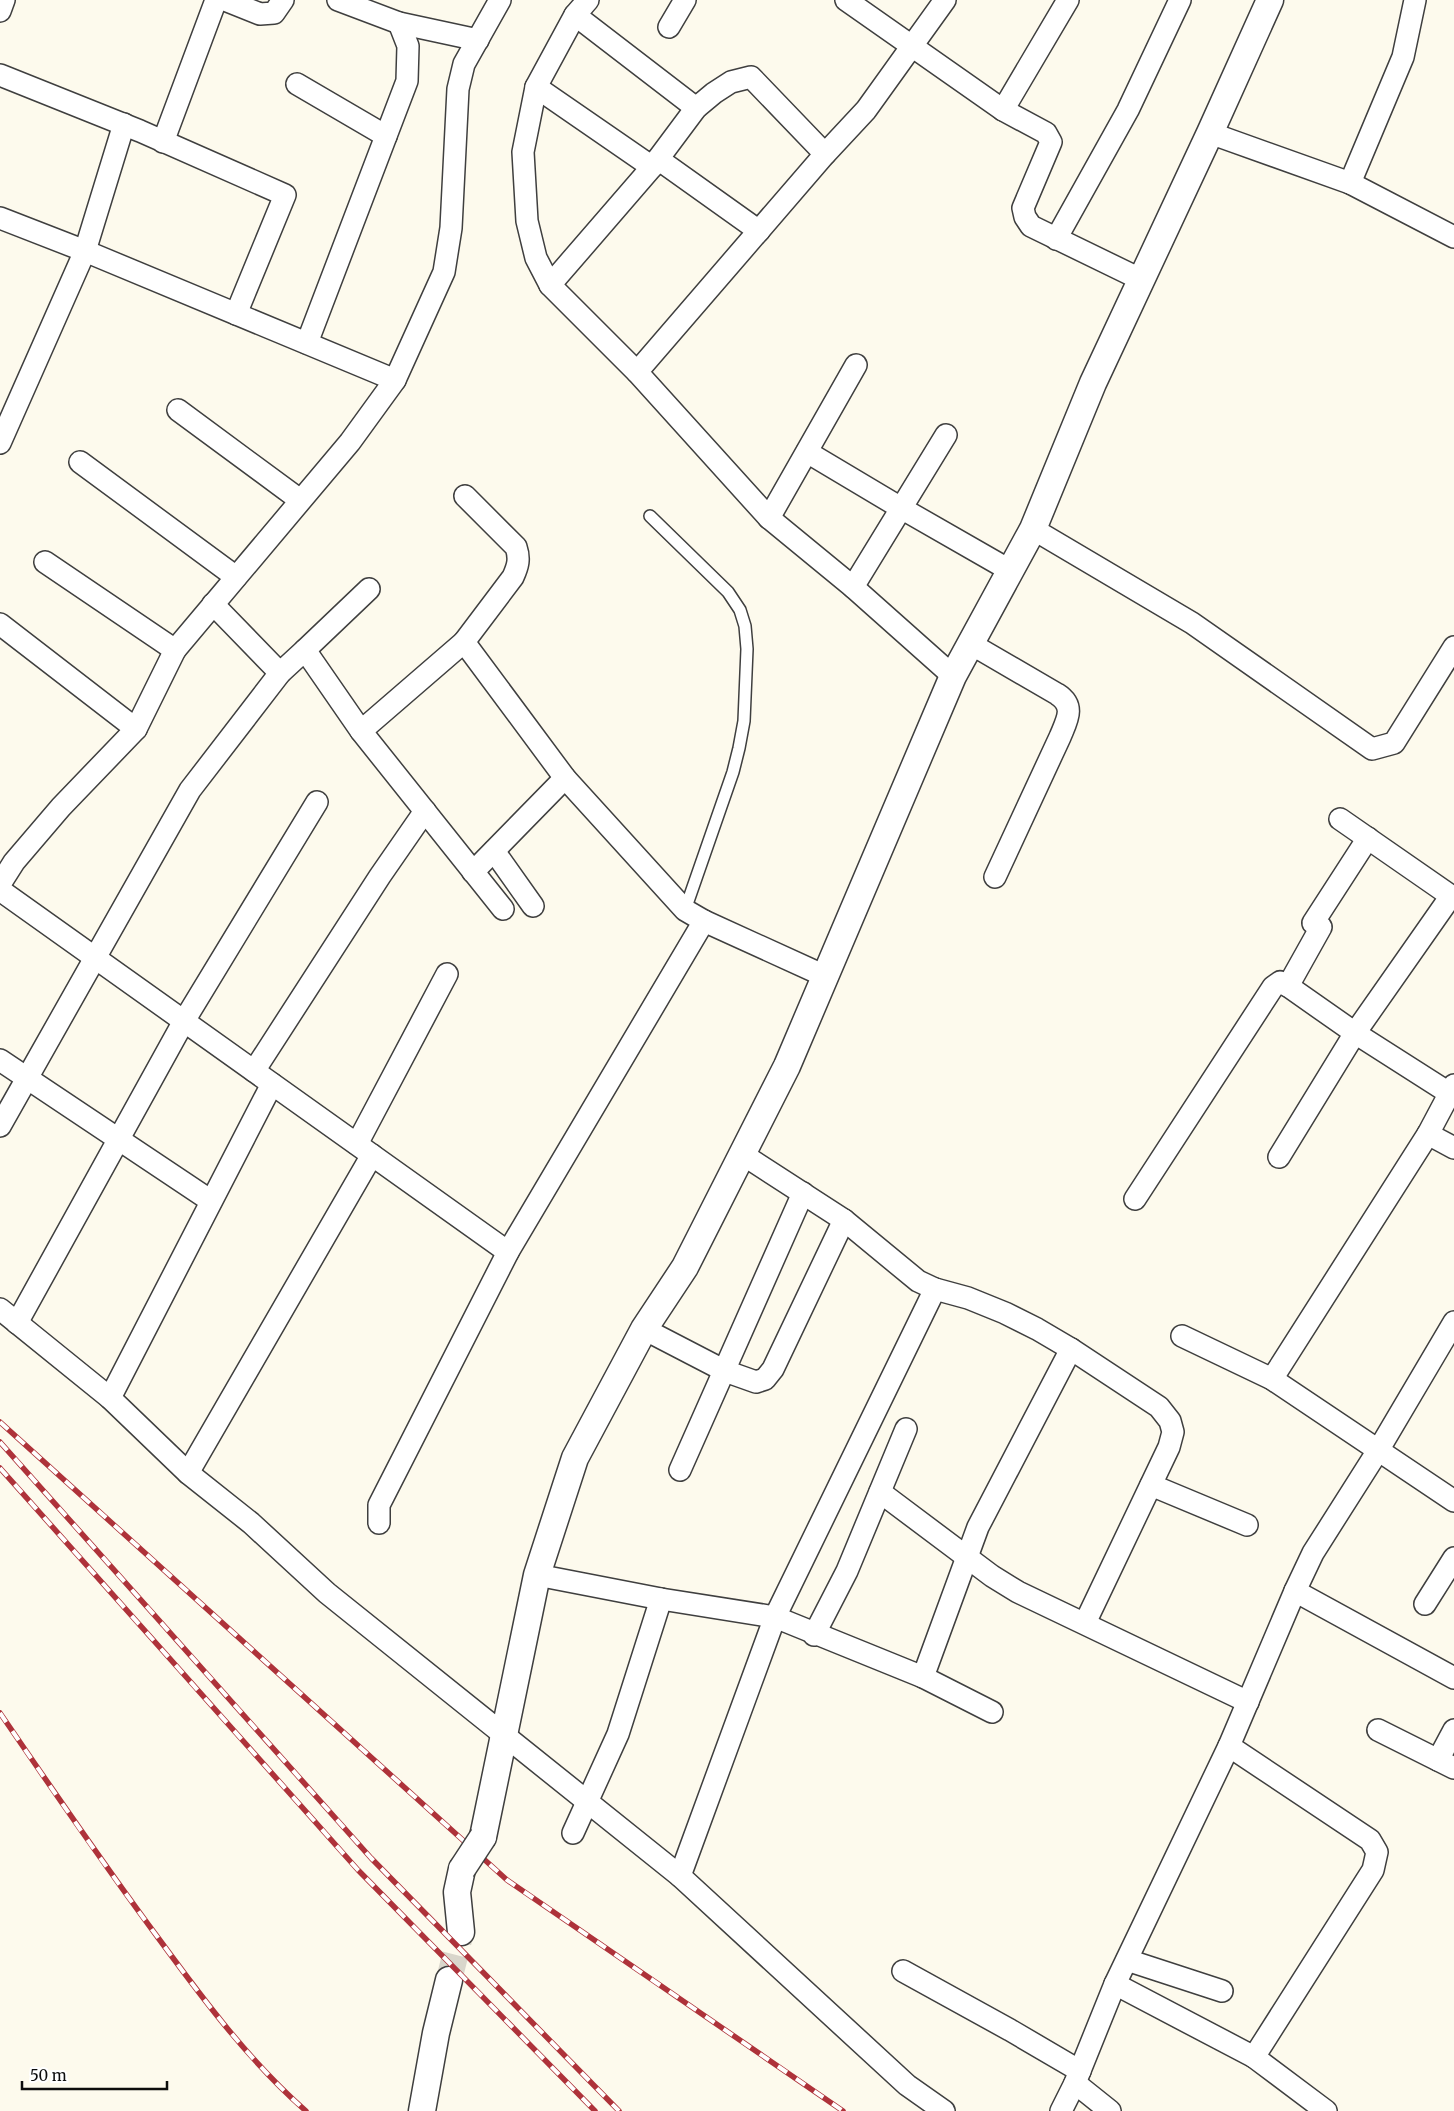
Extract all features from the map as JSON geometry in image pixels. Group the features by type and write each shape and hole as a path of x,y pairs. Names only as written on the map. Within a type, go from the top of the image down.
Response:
{"street":[{"path":"0,11 4,0"},
{"path":"163,142 216,0"},
{"path":"224,0 260,14 274,13 283,0"},
{"path":"338,0 399,23 478,40"},
{"path":"0,884 7,858 61,807 136,730 175,650 350,442 395,380 444,272 451,228 458,89 464,64 500,0"},
{"path":"669,27 686,0"},
{"path":"846,0 1003,110 1046,133 1051,142 1023,208 1031,226 1140,279"},
{"path":"637,372 825,154 866,110 945,0"},
{"path":"1003,110 1068,0"},
{"path":"1056,239 1128,110 1180,0"},
{"path":"461,1932 457,1892 462,1868 483,1837 537,1575 576,1458 644,1329 685,1266 788,1066 953,676 1032,529 1093,383 1270,0"},
{"path":"1350,183 1403,57 1415,0"},
{"path":"696,108 581,8 536,87 523,152 528,221 536,258 550,285 637,372 769,518 853,587 953,676"},
{"path":"307,343 407,81 408,46 399,23"},
{"path":"0,75 124,124 286,195 236,314"},
{"path":"550,285 655,163 696,108 731,82 751,78 825,154"},
{"path":"297,84 386,136"},
{"path":"536,87 759,231"},
{"path":"0,442 86,251 124,124"},
{"path":"1210,133 1350,183 1454,237"},
{"path":"0,218 86,251 395,380"},
{"path":"769,518 856,365"},
{"path":"178,410 300,500"},
{"path":"853,587 946,435"},
{"path":"807,452 900,508 1011,571"},
{"path":"80,462 236,577"},
{"path":"361,731 464,642 513,577 518,567 519,556 516,547 465,496"},
{"path":"1032,529 1192,623 1372,749 1394,743 1454,648"},
{"path":"45,562 175,650"},
{"path":"0,1126 190,790 280,673 369,588"},
{"path":"213,604 280,673"},
{"path":"0,624 136,730"},
{"path":"464,642 565,778 685,910 704,921 827,977"},
{"path":"971,644 1064,698 1069,708 1068,719 995,877"},
{"path":"305,650 361,731 503,909"},
{"path":"473,872 565,778"},
{"path":"17,1323 184,1021 317,802"},
{"path":"254,1071 380,876 425,811"},
{"path":"1279,1157 1355,1033 1452,897 1340,818"},
{"path":"1288,986 1317,925 1368,838"},
{"path":"494,851 533,906"},
{"path":"0,890 508,1252"},
{"path":"379,1523 379,1505 508,1252 704,921"},
{"path":"188,1473 364,1150 447,974"},
{"path":"1135,1199 1273,988 1280,982 1355,1033 1452,1089 1428,1134 1272,1379"},
{"path":"0,1060 212,1201"},
{"path":"110,1398 272,1084"},
{"path":"1428,1134 1454,1148"},
{"path":"742,1154 844,1220 918,1281 934,1289 968,1298 1005,1313 1071,1349 1159,1407 1170,1421 1173,1432 1169,1447 1085,1623"},
{"path":"680,1470 804,1193"},
{"path":"644,1329 725,1372 756,1382 765,1379 773,1369 844,1220"},
{"path":"680,1876 775,1617 934,1289"},
{"path":"0,1308 110,1398 188,1473 251,1524 327,1593 680,1876 907,2085 944,2111"},
{"path":"1061,2111 1115,1984 1229,1746 1295,1591 1314,1553 1379,1449 1448,1347 1454,1322"},
{"path":"1182,1336 1272,1379 1454,1501"},
{"path":"923,1677 978,1528 1071,1349"},
{"path":"814,1635 847,1571 906,1429"},
{"path":"1151,1485 1246,1525"},
{"path":"880,1492 968,1556 992,1576 1018,1592 1248,1702"},
{"path":"1425,1604 1454,1558"},
{"path":"537,1575 661,1599 775,1617 814,1635 923,1677 992,1712"},
{"path":"1295,1591 1454,1678"},
{"path":"573,1833 618,1734 661,1599"},
{"path":"1378,1730 1446,1764 1454,1730"},
{"path":"1229,1746 1370,1840 1377,1852 1373,1870 1254,2057"},
{"path":"1127,1960 1222,1991"},
{"path":"903,1971 1010,2030 1077,2077 1110,2111"},
{"path":"422,2111 436,2032 449,1980"},
{"path":"1115,1984 1254,2057 1326,2111"}],"lane":[{"path":"650,516 728,592 740,610 745,626 747,649 744,721 739,748 733,772 685,910"}],"tunnel":[{"path":"449,1980 461,1932"}],"railway":[{"path":"0,1422 507,1880 843,2111"},
{"path":"0,1442 371,1858 619,2111"},
{"path":"0,1468 358,1870 595,2111"},
{"path":"0,1713 98,1855 193,1984 246,2050 285,2092 306,2111"}]}
